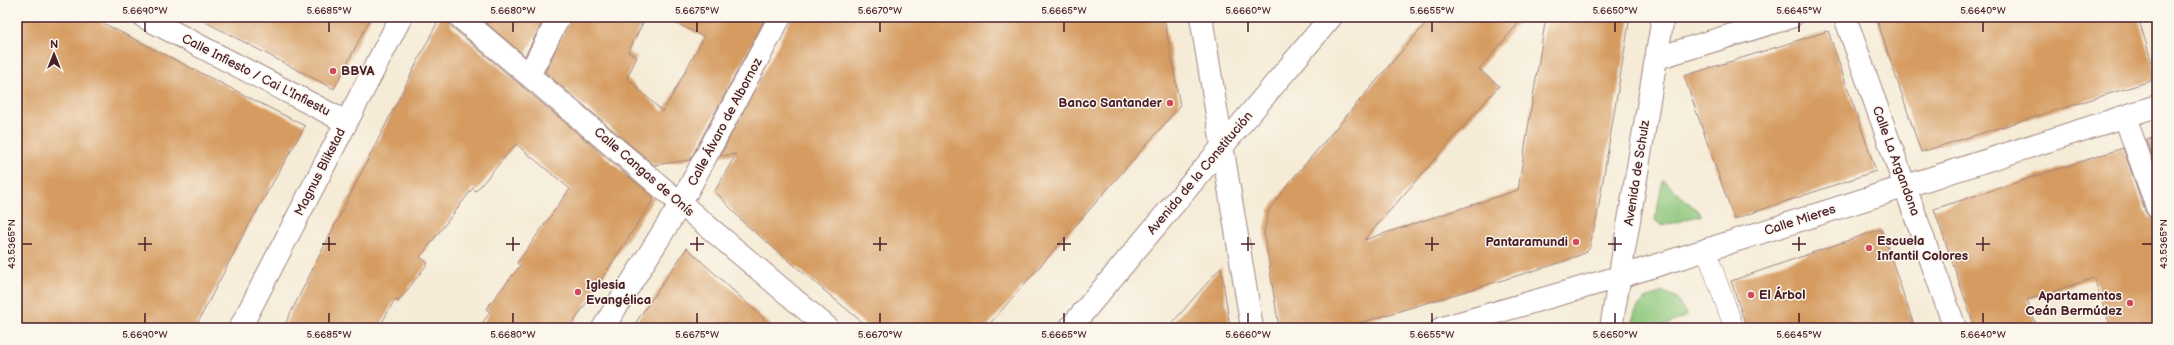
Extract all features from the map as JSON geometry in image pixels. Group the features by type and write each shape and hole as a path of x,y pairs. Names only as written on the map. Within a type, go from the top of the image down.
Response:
{"street":[{"name":"Calle Infiesto / Cai L'Infiestu","path":"144,17 346,122"},
{"name":"Magnus Blikstad","path":"240,328 401,17"},
{"name":"Calle Cangas de Onís","path":"460,17 828,328"},
{"path":"529,75 559,17"},
{"name":"Calle Álvaro de Albornoz","path":"603,328 681,203 780,17"},
{"path":"1201,17 1252,328"},
{"name":"Avenida de la Constitución","path":"1070,328 1331,17"},
{"name":"Avenida de Schulz","path":"1611,328 1663,17"},
{"path":"1657,58 1791,17"},
{"name":"Calle La Argandona","path":"1845,17 1955,328"},
{"name":"Calle Mieres","path":"1442,328 1619,277 1706,250 2157,106"},
{"path":"2125,117 2157,207"},
{"path":"1706,250 1734,328"}],"green space":[{"path":"1663,179 1702,215 1662,226 1655,220"},
{"path":"1664,292 1676,297 1687,316 1658,328 1631,328 1634,314 1640,304 1656,294"}],"building":[{"path":"17,17 91,17 305,126 242,237 195,328 17,328"},
{"path":"196,17 371,17 334,89"},
{"path":"440,17 448,17 452,27 654,198 570,328 479,328 490,312 486,309 520,266 517,263 570,189 516,144 476,191 473,188 420,257 428,263 398,302 395,299 379,328 283,328"},
{"path":"479,17 545,17 525,56"},
{"path":"571,17 646,17 628,52 637,57 627,78 663,112 704,37 664,17 766,17 690,160 654,165 545,72"},
{"path":"792,17 1164,17 1180,106 986,328 869,328 744,223 715,191 736,154 720,156"},
{"path":"1431,17 1524,17 1479,69 1499,86 1364,240 1518,190 1546,17 1630,17 1597,216 1589,249 1585,253 1556,264 1343,328 1279,328 1264,232 1269,210 1289,183"},
{"path":"1876,17 2138,17 2157,79 1921,152"},
{"path":"1828,31 1876,171 1734,219 1684,76"},
{"path":"2157,137 2157,170 2147,140"},
{"path":"2123,148 2145,211 2149,217 2157,219 2157,328 2111,328 2094,278 2027,300 2037,328 1975,328 1934,209"},
{"path":"1881,229 1915,328 1747,328 1731,281"},
{"path":"687,248 774,328 632,328"},
{"path":"1221,267 1230,328 1168,328"}],"place":[{"name":"BBVA","path":"333,71"},
{"name":"Banco Santander","path":"1170,103"},
{"name":"Pantaramundi","path":"1576,242"},
{"name":"Escuela Infantil Colores","path":"1869,248"},
{"name":"Iglesia Evangélica","path":"578,292"},
{"name":"El Árbol","path":"1751,295"},
{"name":"Apartamentos Ceán Bermúdez","path":"2130,303"}]}
